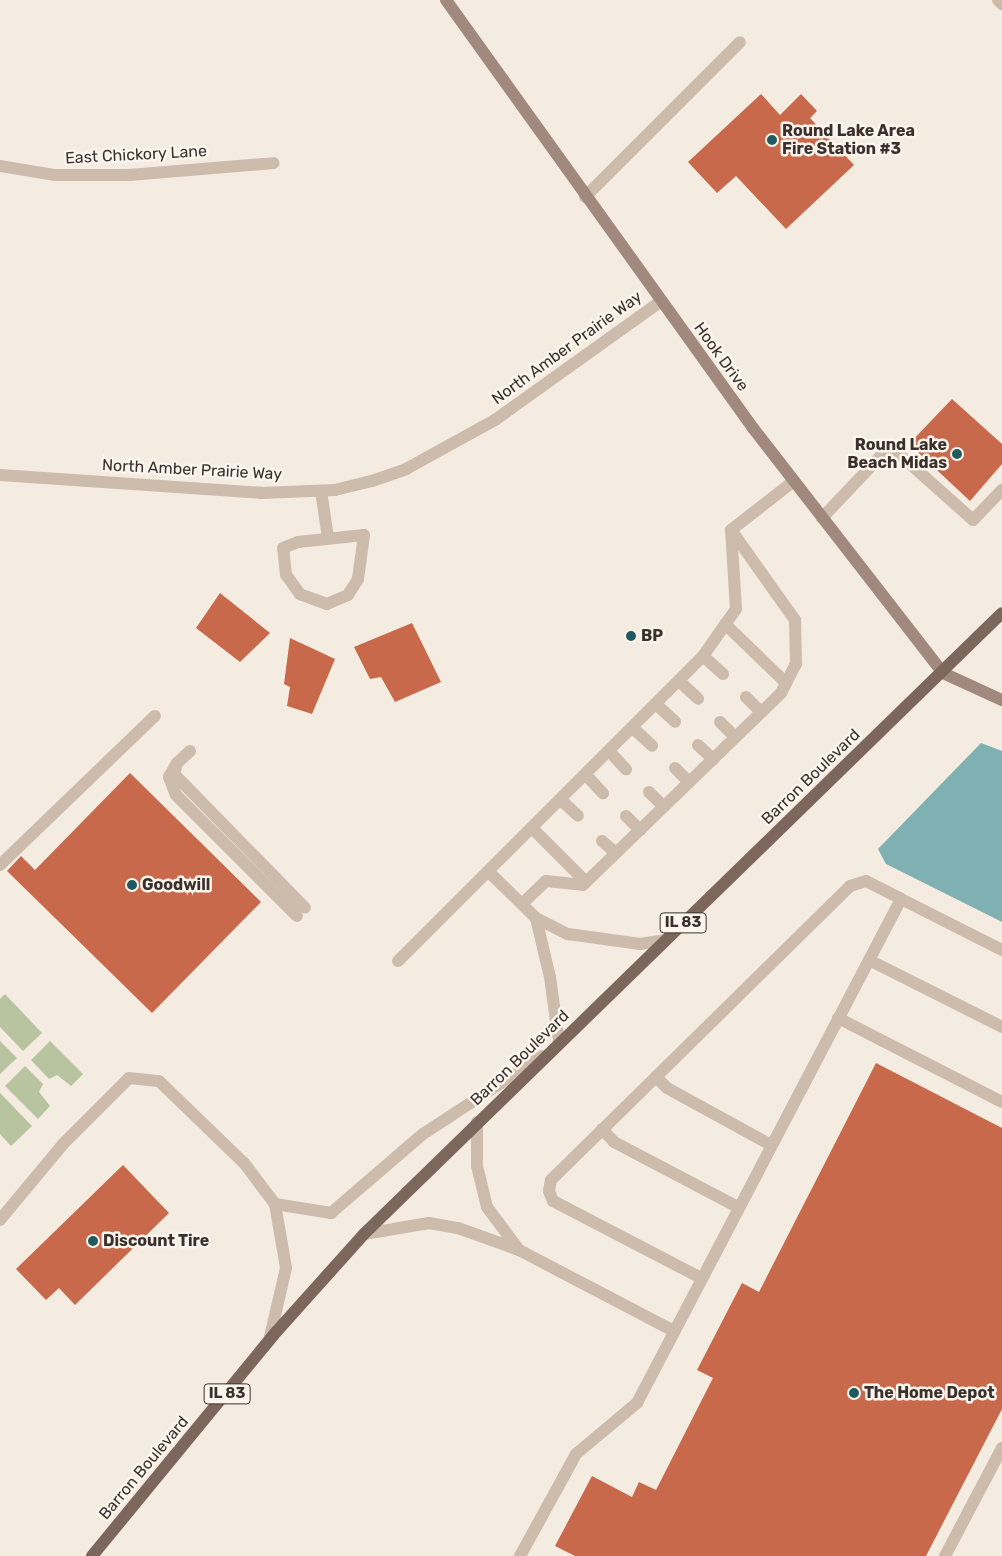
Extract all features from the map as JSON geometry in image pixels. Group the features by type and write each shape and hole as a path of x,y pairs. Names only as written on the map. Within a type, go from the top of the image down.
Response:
{"main road":[{"name":"Barron Boulevard","path":"92,1556 269,1341 364,1234 1002,613"}],"street":[{"name":"Hook Drive","path":"446,0 660,302 822,518 943,672 1002,700"},
{"path":"998,0 1002,4"},
{"path":"586,197 740,42"},
{"name":"East Chickory Lane","path":"0,166 55,175 129,175 274,163"},
{"name":"North Amber Prairie Way","path":"0,475 261,493 321,491 372,481 406,469 495,420 660,302"},
{"path":"822,518 890,446 973,520 1002,490"},
{"path":"731,530 794,481"},
{"path":"321,491 328,538"},
{"path":"398,961 490,873 704,656 736,609 731,530"},
{"path":"522,904 546,881 583,885 781,693 796,664 795,620 731,530"},
{"path":"364,535 358,579 348,595 328,604 300,594 286,575 282,548 298,542 328,538 364,535"},
{"path":"725,624 786,683"},
{"path":"704,656 723,674"},
{"path":"679,681 698,699"},
{"path":"746,697 761,712"},
{"path":"656,704 675,722"},
{"path":"0,866 155,716"},
{"path":"720,722 735,737"},
{"path":"633,728 652,746"},
{"path":"698,745 713,759"},
{"path":"190,751 177,763 169,777 176,795 301,912"},
{"path":"609,752 626,769"},
{"path":"675,768 689,782"},
{"path":"586,775 603,793"},
{"path":"649,792 664,806"},
{"path":"561,800 578,816"},
{"path":"626,816 640,830"},
{"path":"533,829 586,882"},
{"path":"602,841 616,853"},
{"path":"490,873 536,918 568,934 640,944 665,940"},
{"path":"701,1278 554,1201 549,1191 551,1180 850,886 866,881 1002,950"},
{"path":"520,1556 576,1454 637,1402 901,899"},
{"path":"275,1204 331,1213 423,1134 555,1047 550,977 536,918"},
{"path":"869,960 1002,1027"},
{"path":"838,1018 1002,1102"},
{"path":"656,1077 667,1088 771,1144"},
{"path":"0,1220 63,1144 129,1078 159,1081 244,1163 275,1204 286,1268 269,1341"},
{"path":"477,1122 476,1166 487,1207 519,1250"},
{"path":"602,1129 614,1142 738,1207"},
{"path":"364,1234 428,1223 458,1228 519,1250 674,1331"},
{"path":"945,1556 1002,1448"}],"green space":[{"path":"5,994 42,1033 23,1051 0,1027 0,999"},
{"path":"0,1041 17,1058 0,1074"},
{"path":"50,1041 83,1074 71,1086 57,1075 49,1079 31,1060"},
{"path":"25,1066 43,1084 39,1092 50,1106 38,1119 5,1086"},
{"path":"0,1093 32,1126 11,1146 0,1134"}],"water":[{"path":"981,743 1002,751 1002,922 886,864 878,849"}],"building":[{"name":"Round Lake Area Fire Station #3","path":"761,94 780,115 801,94 817,111 810,118 854,165 786,229 736,176 717,193 688,162"},
{"path":"952,399 1002,444 1002,464 970,501 909,444"},
{"path":"220,593 270,633 240,662 196,628"},
{"path":"412,623 441,682 395,702 381,677 370,679 354,647"},
{"path":"290,638 335,659 312,714 287,706 290,687 284,684"},
{"name":"Goodwill","path":"130,773 261,902 152,1013 7,871 21,856 35,870"},
{"name":"The Home Depot","path":"876,1063 1002,1128 1002,1409 926,1556 575,1556 555,1546 592,1476 632,1497 639,1482 656,1490 713,1378 697,1370 742,1283 759,1292"},
{"name":"Discount Tire","path":"123,1165 169,1213 75,1305 59,1288 46,1300 16,1269"}],"place":[{"name":"Round Lake Area Fire Station #3","path":"772,140"},
{"name":"Round Lake Beach Midas","path":"957,454"},
{"name":"BP","path":"631,636"},
{"name":"Goodwill","path":"132,885"},
{"name":"Discount Tire","path":"93,1241"},
{"name":"The Home Depot","path":"854,1393"}]}
